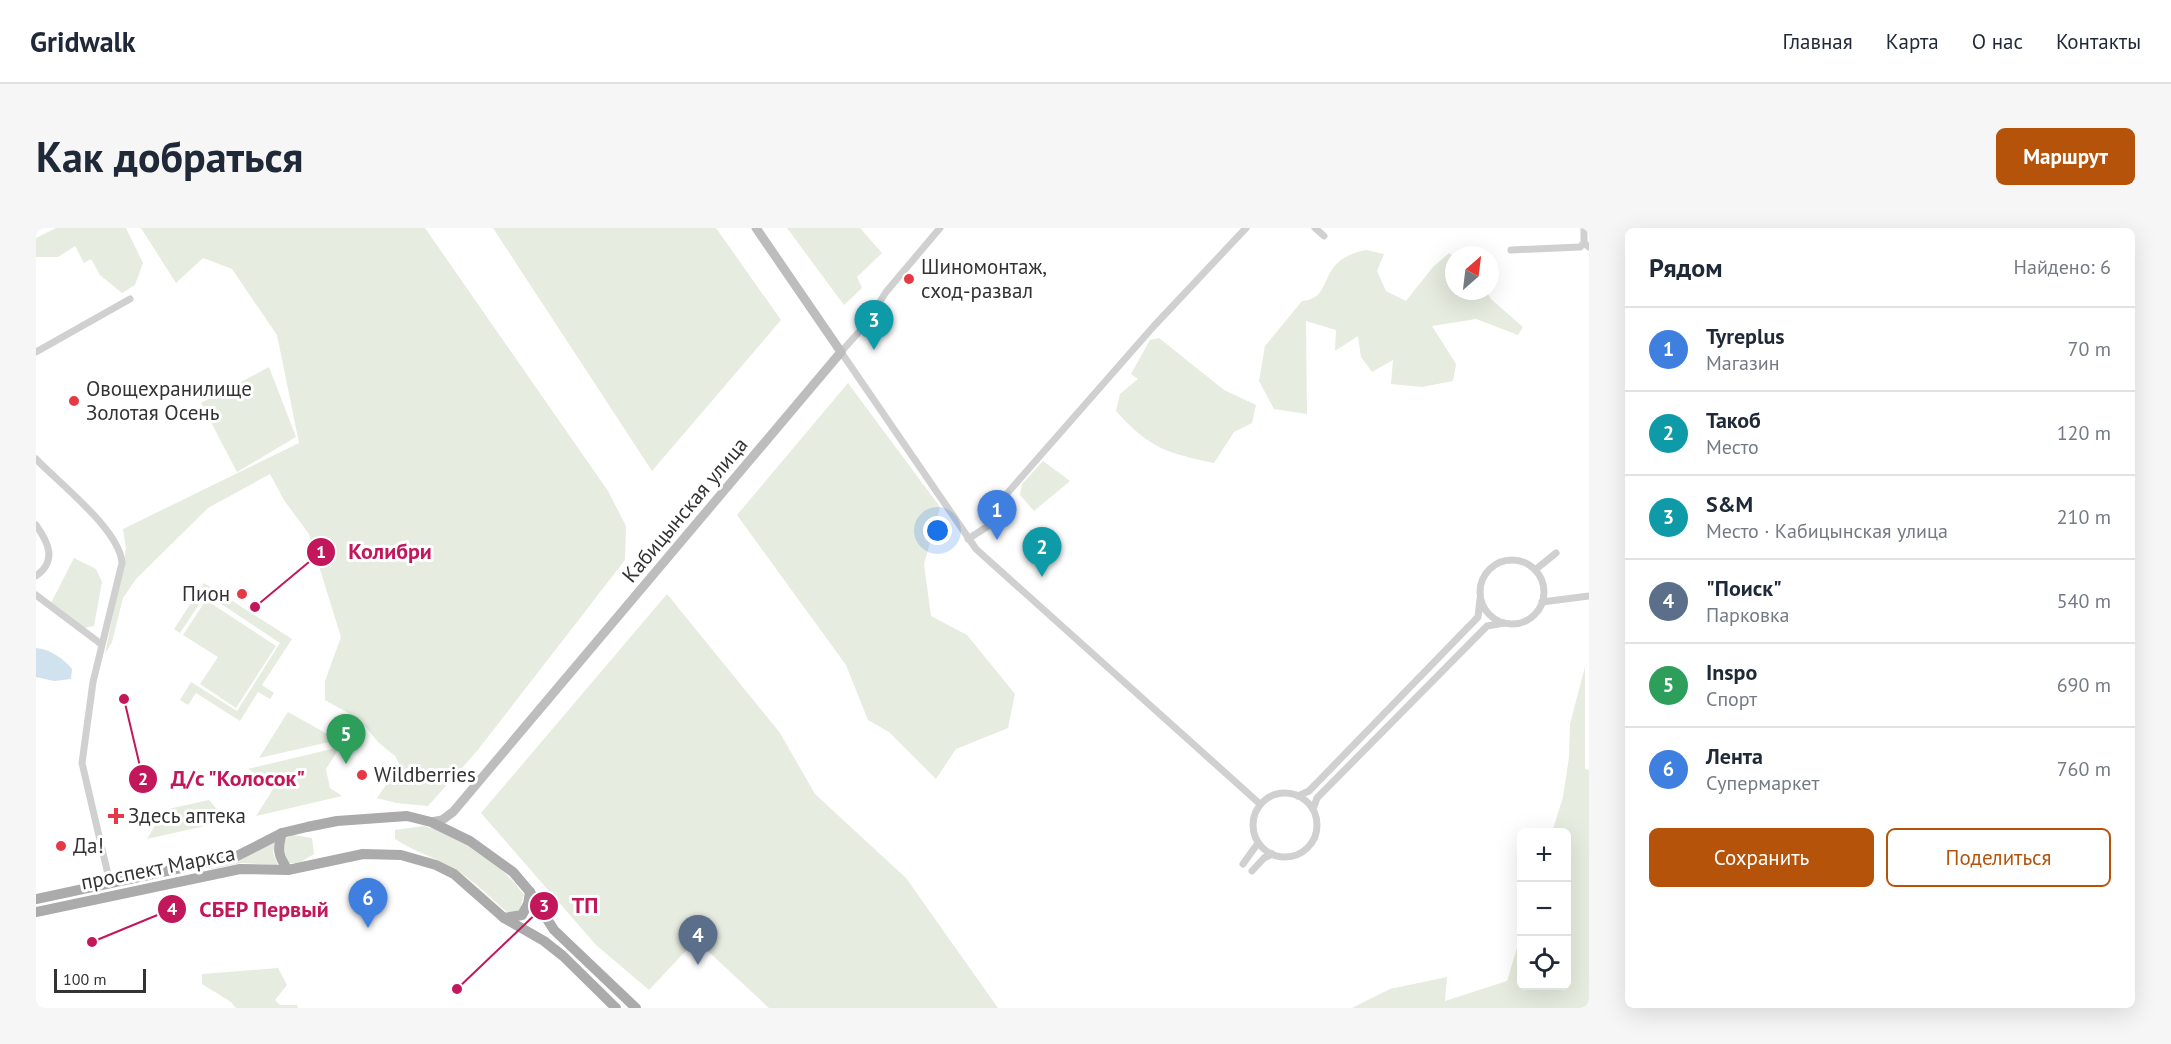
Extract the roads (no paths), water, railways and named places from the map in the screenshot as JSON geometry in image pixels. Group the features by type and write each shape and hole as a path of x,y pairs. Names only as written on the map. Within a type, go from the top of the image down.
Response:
{"main road":[{"name":"проспект Маркса","path":"36,899 237,856 282,833 337,821 407,816 431,822 477,844 513,872 530,892 554,930 636,1008"},
{"path":"282,833 277,847 280,859 288,870"},
{"name":"проспект Маркса","path":"36,912 240,869 288,870 363,854 401,855 436,865 454,874 504,918 544,941 615,1008"},
{"path":"79,889 82,903"},
{"path":"504,918 522,915 528,904 530,892"},
{"path":"615,1008 625,997"}],"street":[{"path":"756,228 968,539 1260,804"},
{"name":"Кабицынская улица","path":"453,812 866,324 906,267 940,228"},
{"path":"968,539 999,519 1005,497 1153,327 1246,228"},
{"path":"1315,228 1324,236"},
{"path":"1511,250 1580,248 1586,245 1584,228"},
{"path":"36,352 130,299"},
{"path":"36,459 101,524 121,552 122,563 101,644 82,763 110,883"},
{"path":"36,525 49,546 50,554 46,566 36,576"},
{"path":"1535,570 1556,553"},
{"path":"1298,796 1309,791 1478,617 1480,587 1484,576 1497,563 1508,560 1520,561 1535,570 1543,585 1542,602 1527,620 1487,626 1317,798 1313,809 1317,827 1314,839 1306,849 1290,856 1272,854 1258,843 1253,826 1254,815 1260,804 1269,797 1281,793 1298,796 1313,809"},
{"path":"36,595 101,644"},
{"path":"1542,602 1589,596"},
{"path":"1480,599 1491,616 1504,623"},
{"path":"431,822 442,820 453,812"},
{"path":"453,812 453,832"},
{"path":"1243,864 1258,843"},
{"path":"1252,871 1264,858 1272,854"}],"water":[{"path":"36,648 51,652 65,662 72,669 71,679 54,681 36,677"}],"place":[{"name":"Шиномонтаж, сход-развал","path":"909,279"},
{"name":"S&M","path":"874,350"},
{"name":"Овощехранилище Золотая Осень","path":"74,401"},
{"name":"Tyreplus","path":"997,540"},
{"name":"Такоб","path":"1042,577"},
{"name":"Пион","path":"242,594"},
{"name":"Колибри","path":"255,607"},
{"name":"Д/с \"Колосок\"","path":"124,699"},
{"name":"Inspo","path":"346,764"},
{"name":"Wildberries","path":"362,775"},
{"name":"Здесь аптека","path":"116,816"},
{"name":"Да!","path":"61,846"},
{"name":"Лента","path":"368,928"},
{"name":"СБЕР Первый","path":"92,942"},
{"name":"\"Поиск\"","path":"698,965"},
{"name":"ТП","path":"457,989"}]}
